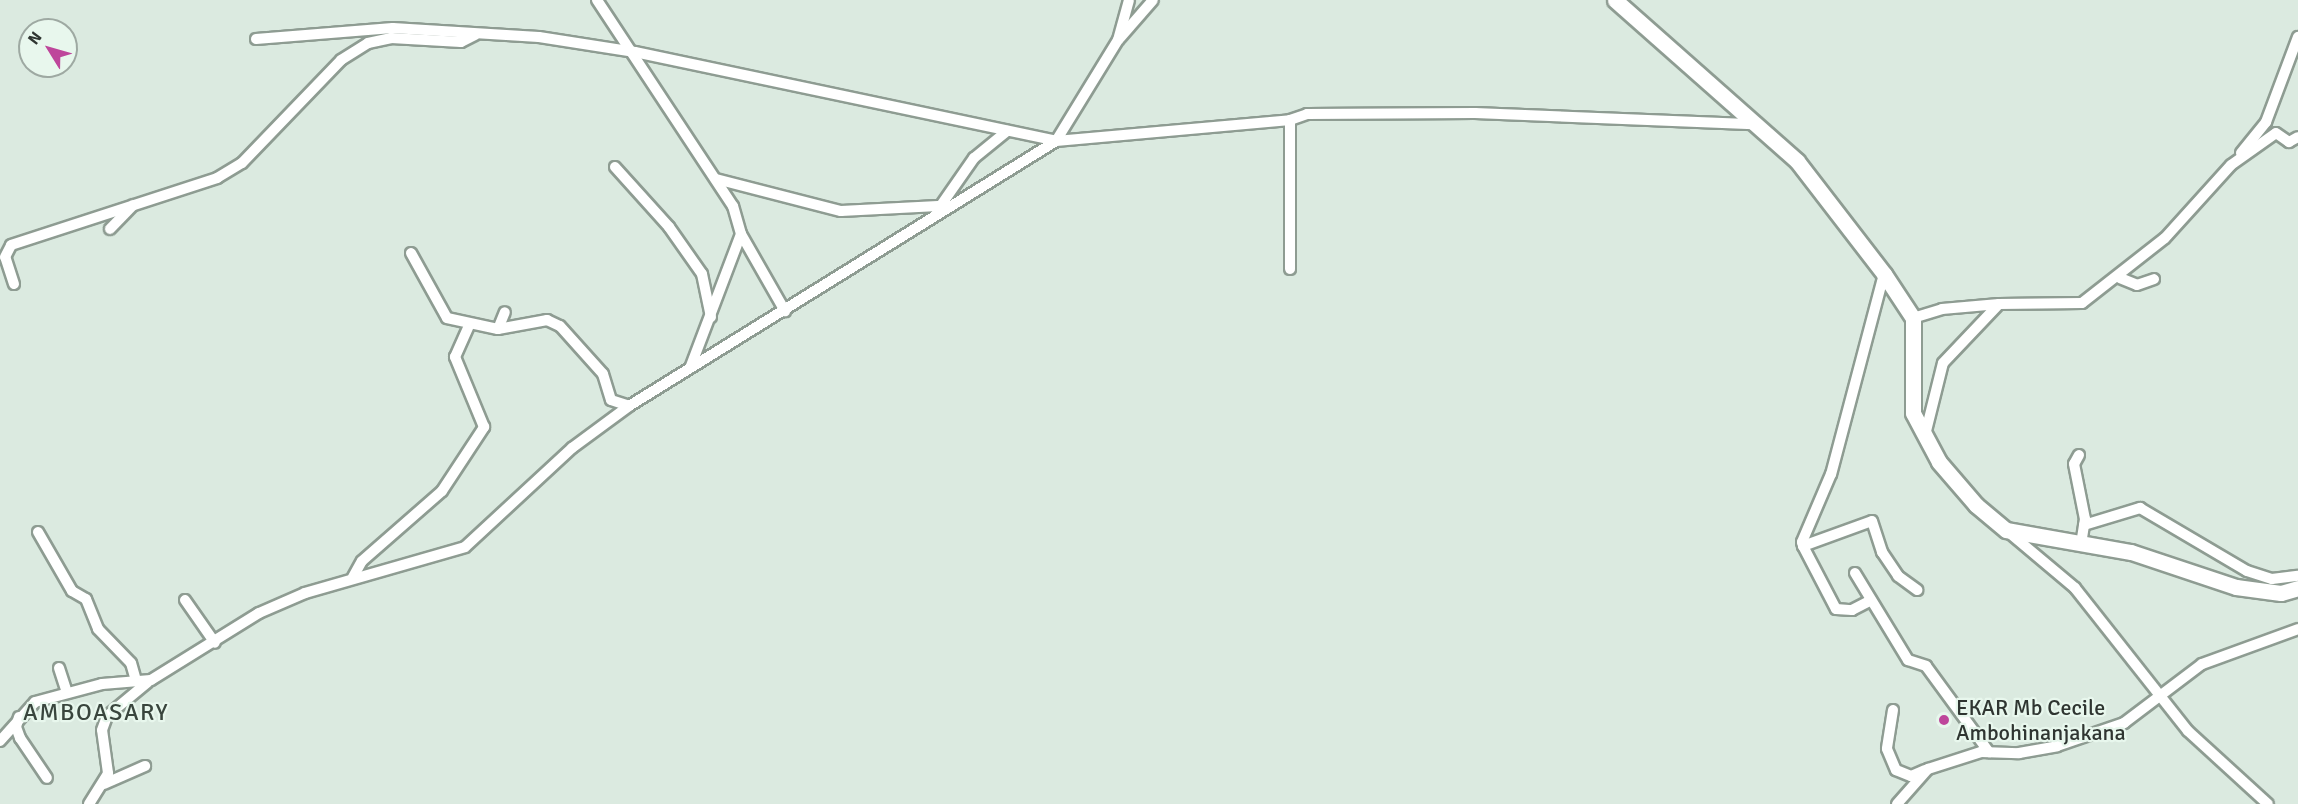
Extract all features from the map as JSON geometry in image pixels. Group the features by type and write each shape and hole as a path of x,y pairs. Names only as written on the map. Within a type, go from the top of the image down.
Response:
{"street":[{"path":"597,0 635,52 733,206 741,234 785,311"},
{"path":"1118,40 1129,0"},
{"path":"104,784 102,730 107,716 151,680 215,643 259,613 354,577 465,547 573,448 629,406 932,222 1056,141 1118,40 1153,0"},
{"path":"1615,0 1797,161 1884,274 1913,318 1913,413 1939,462 2006,530 2075,588 2158,696 2268,804"},
{"path":"256,39 393,28 478,34 635,52 1056,141 1290,120 1306,114 1475,113 1754,124"},
{"path":"14,284 5,257 11,245 182,192 242,164 341,60 368,43 391,38 461,42 478,34"},
{"path":"1913,318 1942,309 1999,304 2082,303 2120,278 2231,165 2266,122 2298,36"},
{"path":"1290,120 1290,269"},
{"path":"932,222 938,206 974,158 1007,131"},
{"path":"2231,165 2276,133 2289,142 2298,137"},
{"path":"615,167 669,227 702,274 711,317"},
{"path":"716,179 841,211 938,206"},
{"path":"110,229 134,205"},
{"path":"690,368 741,234"},
{"path":"411,254 447,318 469,326 498,329 547,320 560,326 603,374 611,400 629,406"},
{"path":"1868,602 1852,610 1836,609 1803,546 1832,474 1884,274"},
{"path":"2120,278 2137,285 2154,279"},
{"path":"1924,435 1943,363 1999,304"},
{"path":"498,329 505,312"},
{"path":"354,577 362,561 442,491 484,428 455,357 469,326"},
{"path":"2079,454 2074,464 2084,525 2081,543"},
{"path":"2084,525 2140,508 2247,571 2272,579 2298,576"},
{"path":"1803,546 1872,521 1882,552 1898,576 1917,590"},
{"path":"2006,530 2131,552 2236,587 2281,593 2298,588"},
{"path":"38,532 72,591 86,599 98,629 131,663 136,681"},
{"path":"1855,573 1868,602 1893,628 1908,660 1926,666 1989,752"},
{"path":"185,600 215,643"},
{"path":"1893,710 1887,749 1896,770 1911,776 1989,752 2057,746 2124,723 2202,664 2298,629"},
{"path":"59,668 67,693"},
{"path":"0,741 21,714 35,702 67,693 151,680"},
{"path":"21,714 15,727 47,778"},
{"path":"89,804 104,784 145,766"},
{"path":"1897,804 1928,769"}],"place":[{"name":"EKAR Mb Cecile Ambohinanjakana","path":"1944,720"}],"district":[{"name":"AMBOASARY","path":"96,713"}]}
